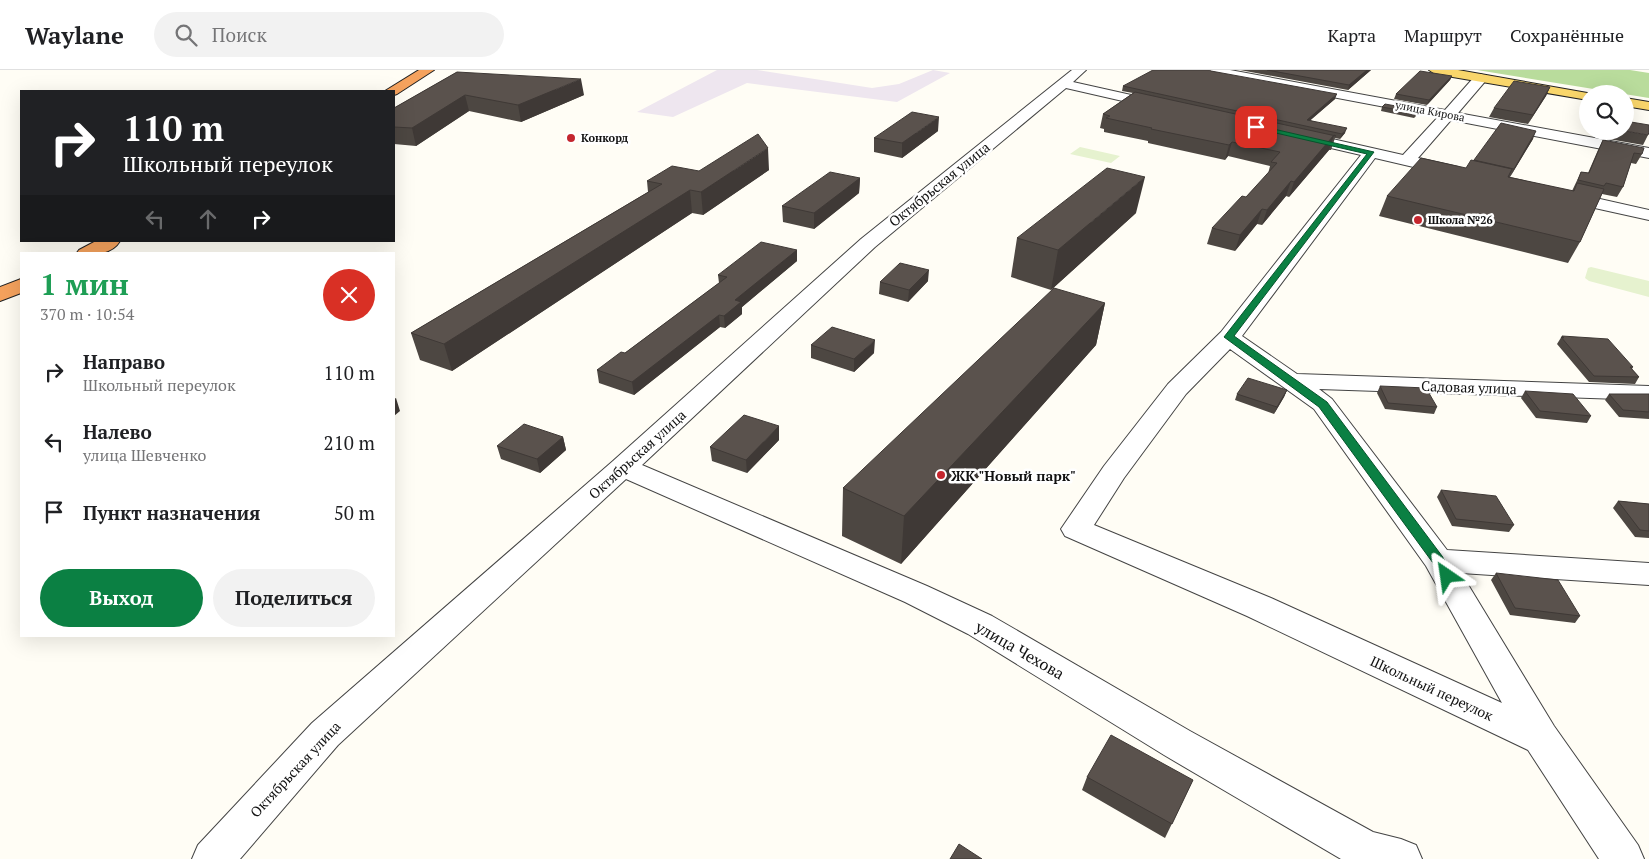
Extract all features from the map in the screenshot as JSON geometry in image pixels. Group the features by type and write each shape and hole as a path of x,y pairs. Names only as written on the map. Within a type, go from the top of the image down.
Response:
{"highway":[{"path":"394,90 428,70"},
{"path":"90,252 108,242"},
{"path":"0,295 20,285"}],"main road":[{"path":"1436,70 1579,94"},
{"path":"1634,104 1649,106"}],"street":[{"name":"улица Кирова","path":"1210,70 1448,114 1649,154"},
{"path":"1073,77 1180,110"},
{"name":"Октябрьская улица","path":"213,859 325,734 623,467 868,243 910,207 1073,77"},
{"path":"1407,161 1481,78"},
{"path":"1285,133 1465,174"},
{"name":"Школьный переулок","path":"1371,152 1229,337 1177,389 1114,472 1076,529 1259,607 1542,738"},
{"path":"1543,191 1649,214"},
{"path":"1229,337 1323,404 1438,560 1542,738 1623,859"},
{"name":"Садовая улица","path":"1290,381 1649,393"},
{"name":"улица Чехова","path":"623,467 916,594 980,625 1186,748 1366,851 1401,859"},
{"path":"1438,560 1649,574"}],"shaded area":[{"path":"717,70 757,70 872,88 899,84 933,70 950,73 897,102 747,83 673,117 637,112"}],"green space":[{"path":"1477,70 1630,70 1649,73 1649,98 1634,96 1634,85 1579,85 1579,87"},
{"path":"1080,147 1120,156 1111,163 1070,154"},
{"path":"1591,267 1649,281 1649,297 1589,281 1585,278 1588,268"}],"building":[{"path":"1153,70 1209,70 1337,94 1307,120 1347,128 1342,134 1123,86"},
{"path":"1267,70 1367,70 1349,85"},
{"path":"1420,71 1452,76 1429,100 1396,94"},
{"path":"457,72 581,79 518,105 465,95 412,128 395,127 395,107"},
{"path":"1514,81 1550,87 1533,115 1494,108"},
{"path":"1135,92 1334,135 1294,182 1291,181 1267,210 1262,209 1240,235 1212,228 1242,196 1246,197 1277,163 1271,162 1280,152 1232,142 1229,145 1106,118 1110,116 1103,114"},
{"path":"1385,104 1418,110 1416,113 1382,107"},
{"path":"912,112 939,117 902,143 874,138"},
{"path":"1634,122 1649,125 1648,135 1634,133"},
{"path":"1501,123 1536,131 1514,169 1474,160"},
{"path":"758,134 768,148 701,192 690,190 444,344 411,333 662,184 647,181 672,166 699,171"},
{"path":"1603,140 1644,148 1642,154 1634,153 1623,187 1606,183 1604,186 1578,180 1581,172 1589,173"},
{"path":"1421,158 1466,168 1471,160 1512,169 1508,177 1574,191 1577,183 1604,189 1580,242 1387,196"},
{"path":"1107,168 1145,177 1058,250 1017,238"},
{"path":"830,172 860,178 814,213 782,206"},
{"path":"761,242 797,250 735,300 741,302 724,316 719,315 632,382 597,370 621,352 625,353 727,277 718,275"},
{"path":"900,263 929,270 909,290 880,282"},
{"path":"1054,288 1105,303 904,516 843,488"},
{"path":"832,327 875,340 854,359 811,345"},
{"path":"1562,336 1608,339 1633,367 1630,367 1639,377 1594,376"},
{"path":"1248,378 1287,390 1277,407 1237,394"},
{"path":"1380,386 1426,388 1437,407 1388,403"},
{"path":"1525,391 1573,394 1591,416 1540,411"},
{"path":"1609,394 1649,394 1649,412 1623,410"},
{"path":"744,415 779,426 746,460 710,447"},
{"path":"524,424 563,437 537,459 497,446"},
{"path":"1441,490 1496,496 1514,525 1456,519"},
{"path":"1618,501 1649,504 1649,531 1640,530"},
{"path":"1496,573 1558,580 1580,616 1515,608"},
{"path":"1111,735 1193,780 1172,824 1087,777"},
{"path":"959,844 982,859 950,859"}],"place":[{"name":"Конкорд","path":"571,138"},
{"name":"Школа №26","path":"1418,220"},
{"name":"ЖК \"Новый парк\"","path":"941,475"}],"route":[{"path":"1256,127 1371,152 1229,337 1323,404 1438,560 1447,576"}]}
